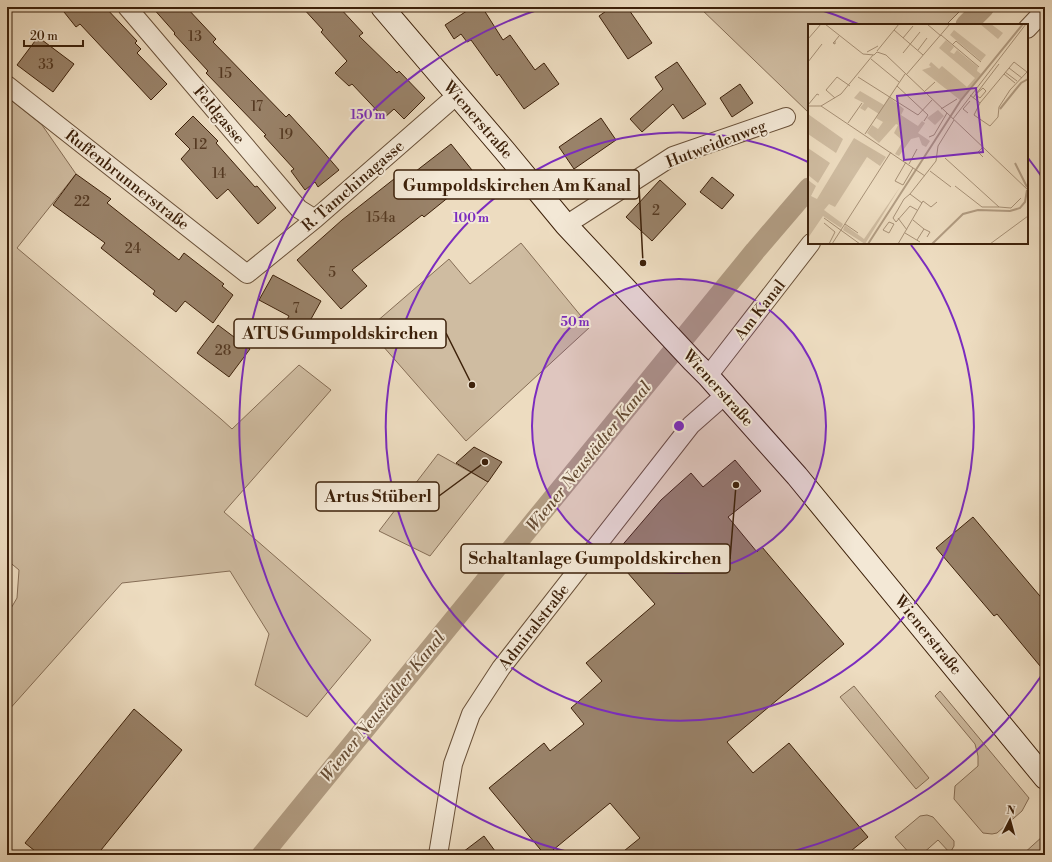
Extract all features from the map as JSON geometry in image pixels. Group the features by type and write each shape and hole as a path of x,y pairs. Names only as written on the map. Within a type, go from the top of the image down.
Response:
{"street":[{"name":"Feldgasse","path":"127,7 300,209 315,219"},
{"name":"Wienerstraße","path":"382,7 566,225 660,324 797,476 1045,778"},
{"path":"1028,28 1045,10"},
{"name":"Ruffenbrunnerstraße","path":"7,85 247,274"},
{"name":"R. Tamchinagasse","path":"247,274 315,219 457,95"},
{"name":"Hutweidenweg","path":"566,225 673,156 786,117"},
{"name":"Am Kanal","path":"701,369 810,244"},
{"name":"Admiralstraße","path":"438,855 453,764 471,714 501,668 691,425 725,395"}],"shaded area":[{"path":"699,7 964,7 947,24 808,24 808,112"},
{"path":"7,97 42,125 76,174 17,248 232,429 299,365 331,390 224,512 371,640 307,717 255,685 269,634 230,571 122,583 7,712 7,615 17,598 19,570 7,560"},
{"path":"521,243 590,327 466,441 368,329 449,259 470,284"},
{"path":"438,454 488,482 430,556 379,531"},
{"path":"854,686 929,778 916,789 840,697"},
{"path":"940,691 1029,798 1022,811 997,833 983,833 954,799 955,786 978,766 978,756 975,744 935,696"},
{"path":"927,815 933,817 954,841 954,846 950,853 938,840 921,855 911,855 895,837 920,816"},
{"path":"1045,835 1045,855 1022,855 1043,836"}],"building":[{"path":"60,7 105,7 137,41 135,43 141,49 137,53 167,84 151,100 80,24 76,27"},
{"path":"152,7 186,7 216,39 213,42 286,117 289,114 339,170 318,187 315,182 305,190 291,171 294,169 264,136 266,135 206,73 208,71 174,34 175,33"},
{"path":"302,7 339,7 363,33 359,36 397,73 399,71 425,98 404,119 394,109 384,118 352,84 349,86 335,73 347,61 321,32 323,30"},
{"path":"473,7 482,7 503,40 510,35 535,70 544,63 559,84 524,109 499,74 497,76 471,40 467,42 461,34 454,39 445,25"},
{"path":"612,7 627,7 652,43 628,59 599,16"},
{"path":"38,37 74,64 53,92 17,65"},
{"path":"677,62 706,104 683,119 673,104 642,132 630,119 663,89 655,77"},
{"path":"740,84 753,103 732,117 720,98"},
{"path":"193,116 218,141 216,143 276,208 258,224 228,189 217,199 181,159 190,149 175,134"},
{"path":"601,118 616,140 574,169 559,147"},
{"path":"451,144 476,175 424,217 422,215 352,270 367,286 341,309 297,260 342,220 394,179 398,185"},
{"path":"76,174 111,199 107,203 179,260 184,253 224,284 222,286 233,295 213,323 185,301 176,312 153,294 155,291 101,248 105,243 53,205"},
{"path":"712,177 734,195 722,209 700,192"},
{"path":"660,180 686,204 652,241 626,217"},
{"path":"273,275 321,301 301,337 283,327 289,316 259,300"},
{"path":"218,325 250,349 229,377 197,353"},
{"path":"474,447 502,462 488,482 456,463"},
{"path":"735,460 761,491 728,517 757,552 762,547 844,644 727,742 753,773 789,743 868,837 846,855 619,855 640,838 610,803 547,855 545,855 489,788 544,743 550,751 584,724 571,708 602,681 586,663 655,604 613,556 661,500 691,473 703,487"},
{"path":"973,517 1045,602 1045,672 997,614 994,616 936,548"},
{"path":"134,709 182,750 97,855 40,855 25,843"},
{"path":"484,836 498,855 459,855"}],"waterway":[{"name":"Wiener Neustädter Kanal","path":"967,24 984,7"},
{"name":"Wiener Neustädter Kanal","path":"262,855 755,251 808,189"}],"place":[{"name":"Gumpoldskirchen Am Kanal","path":"643,263"},
{"name":"ATUS Gumpoldskirchen","path":"472,385"},
{"name":"Artus Stüberl","path":"485,462"},
{"name":"Schaltanlage Gumpoldskirchen","path":"736,485"}]}
